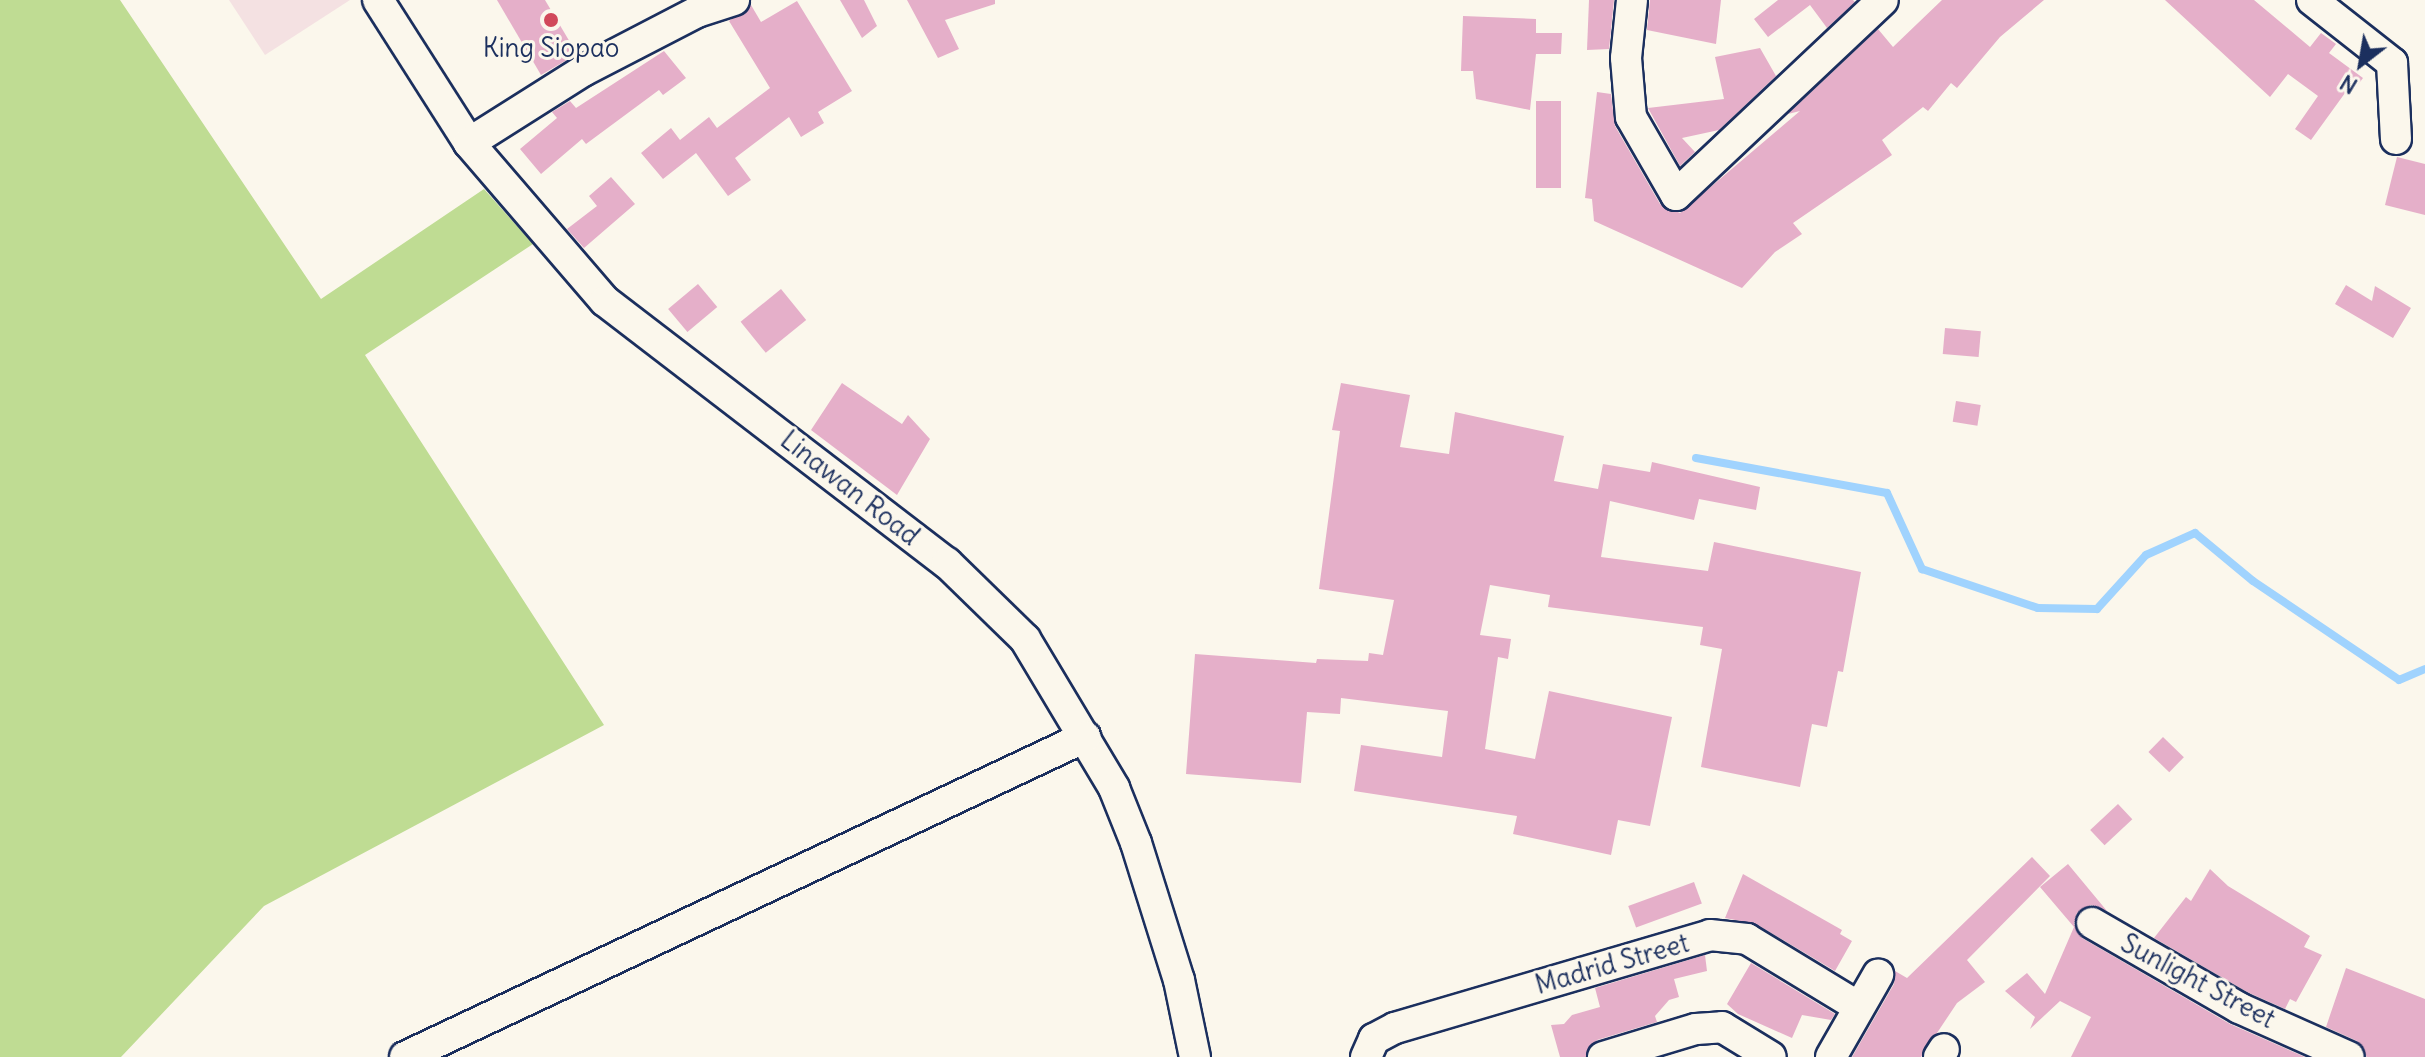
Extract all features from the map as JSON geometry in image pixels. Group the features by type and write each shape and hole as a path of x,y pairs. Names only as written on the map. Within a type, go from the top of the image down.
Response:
{"street":[{"name":"Linawan Road","path":"378,0 469,143 605,301 958,573 1025,639 1085,737 1136,843 1179,980 1195,1057"},
{"path":"469,143 583,71 697,6 734,0"},
{"path":"1632,0 1626,58 1631,117 1676,195 1883,0"},
{"path":"2312,0 2392,63 2396,139"},
{"path":"405,1057 1085,737"},
{"name":"Sunlight Street","path":"2092,923 2239,1008 2349,1057"},
{"name":"Madrid Street","path":"1366,1057 1374,1039 1395,1028 1710,935 1747,939 1857,1006"},
{"path":"1831,1057 1857,1006 1878,975"},
{"path":"1603,1057 1696,1029 1722,1027 1739,1048 1771,1057"}],"shaded area":[{"path":"229,0 350,0 265,55"}],"green space":[{"path":"0,0 120,0 321,299 484,189 533,244 365,355 604,725 264,906 121,1057 0,1057"}],"building":[{"path":"497,0 545,0 577,54 541,75"},
{"path":"840,0 864,0 877,26 862,38"},
{"path":"907,0 995,0 995,4 945,20 959,49 938,58"},
{"path":"1589,0 1614,0 1609,49 1587,50"},
{"path":"1650,0 1721,0 1716,44 1647,30"},
{"path":"1778,0 1855,2 1827,28 1810,5 1768,37 1754,19"},
{"path":"1942,0 2044,0 2000,37 1957,88 1951,83 1928,111 1923,107 1882,140 1892,155 1793,223 1802,234 1775,252 1742,288 1594,221 1592,199 1585,198 1597,92 1611,94 1615,126 1660,204 1680,213 1800,111 1788,114 1878,29 1893,47"},
{"path":"2165,0 2254,0 2310,47 2321,33 2336,44 2329,53 2363,78 2351,94 2345,93 2311,140 2295,129 2318,96 2288,74 2270,97"},
{"path":"797,1 852,91 818,112 824,123 801,137 789,117 735,158 751,180 728,196 696,153 663,179 641,153 671,128 680,140 709,117 717,128 770,88 729,21 751,5 761,22"},
{"path":"1463,16 1536,19 1536,33 1562,33 1561,54 1536,54 1530,110 1476,99 1473,71 1461,71"},
{"path":"1760,48 1776,76 1719,130 1682,138 1695,152 1680,166 1648,108 1724,99 1715,57"},
{"path":"664,51 686,78 663,95 659,90 586,144 582,139 541,174 520,149 557,118 552,112 570,101 576,108"},
{"path":"1536,101 1561,101 1561,188 1536,188"},
{"path":"2397,157 2425,164 2425,215 2385,205"},
{"path":"611,177 635,204 584,248 567,229 597,206 589,196"},
{"path":"698,284 717,307 687,332 668,309"},
{"path":"2346,285 2372,301 2375,286 2411,308 2393,338 2335,304"},
{"path":"781,289 806,320 766,353 741,322"},
{"path":"1945,328 1981,331 1979,357 1943,354"},
{"path":"842,383 902,424 908,415 930,439 897,495 811,430"},
{"path":"1341,383 1410,395 1400,447 1449,454 1455,412 1564,436 1554,481 1598,489 1603,464 1650,472 1652,462 1760,487 1756,510 1699,499 1694,520 1610,501 1601,557 1708,571 1714,542 1861,572 1843,672 1838,671 1827,727 1812,724 1800,787 1701,767 1722,649 1700,645 1703,627 1548,607 1550,595 1490,585 1480,635 1511,639 1508,659 1498,657 1485,749 1535,759 1549,691 1672,717 1650,826 1618,820 1611,855 1513,834 1517,816 1354,791 1361,745 1442,757 1448,711 1341,698 1340,714 1307,712 1301,783 1186,774 1195,654 1316,663 1317,659 1368,661 1369,653 1383,655 1394,600 1319,589 1340,431 1332,430"},
{"path":"1956,401 1981,405 1977,426 1953,422"},
{"path":"2163,737 2184,757 2169,772 2148,752"},
{"path":"2118,804 2132,819 2105,845 2090,830"},
{"path":"2032,857 2050,876 1967,960 1985,982 1957,1003 1921,1057 1852,1057 1894,984 1895,971 1907,978"},
{"path":"2068,864 2107,911 2091,905 2077,913 2074,924 2082,938 2230,1024 2305,1057 2071,1057 2091,1017 2060,1001 2030,1029 2035,1017 2005,991 2027,973 2045,994 2074,927 2040,887"},
{"path":"2210,869 2228,886 2310,936 2304,947 2322,955 2296,1002 2290,999 2285,1009 2247,992 2154,938 2186,897 2191,901"},
{"path":"1743,874 1842,930 1840,934 1852,941 1835,971 1756,924 1725,918"},
{"path":"1694,882 1702,904 1636,928 1628,906"},
{"path":"1705,955 1707,971 1674,979 1679,997 1669,1000 1655,1016 1657,1022 1597,1040 1586,1057 1560,1057 1551,1025 1564,1024 1572,1015 1600,1007 1595,988"},
{"path":"1751,963 1835,1014 1831,1020 1802,1015 1792,1038 1738,1014 1727,1004"},
{"path":"2346,968 2425,999 2425,1057 2367,1057 2357,1041 2326,1027"}],"waterway":[{"path":"1696,458 1887,493 1922,569 2038,608 2097,609 2146,555 2195,533 2253,581 2399,680 2425,669"}],"place":[{"name":"King Siopao","path":"551,20"}]}
